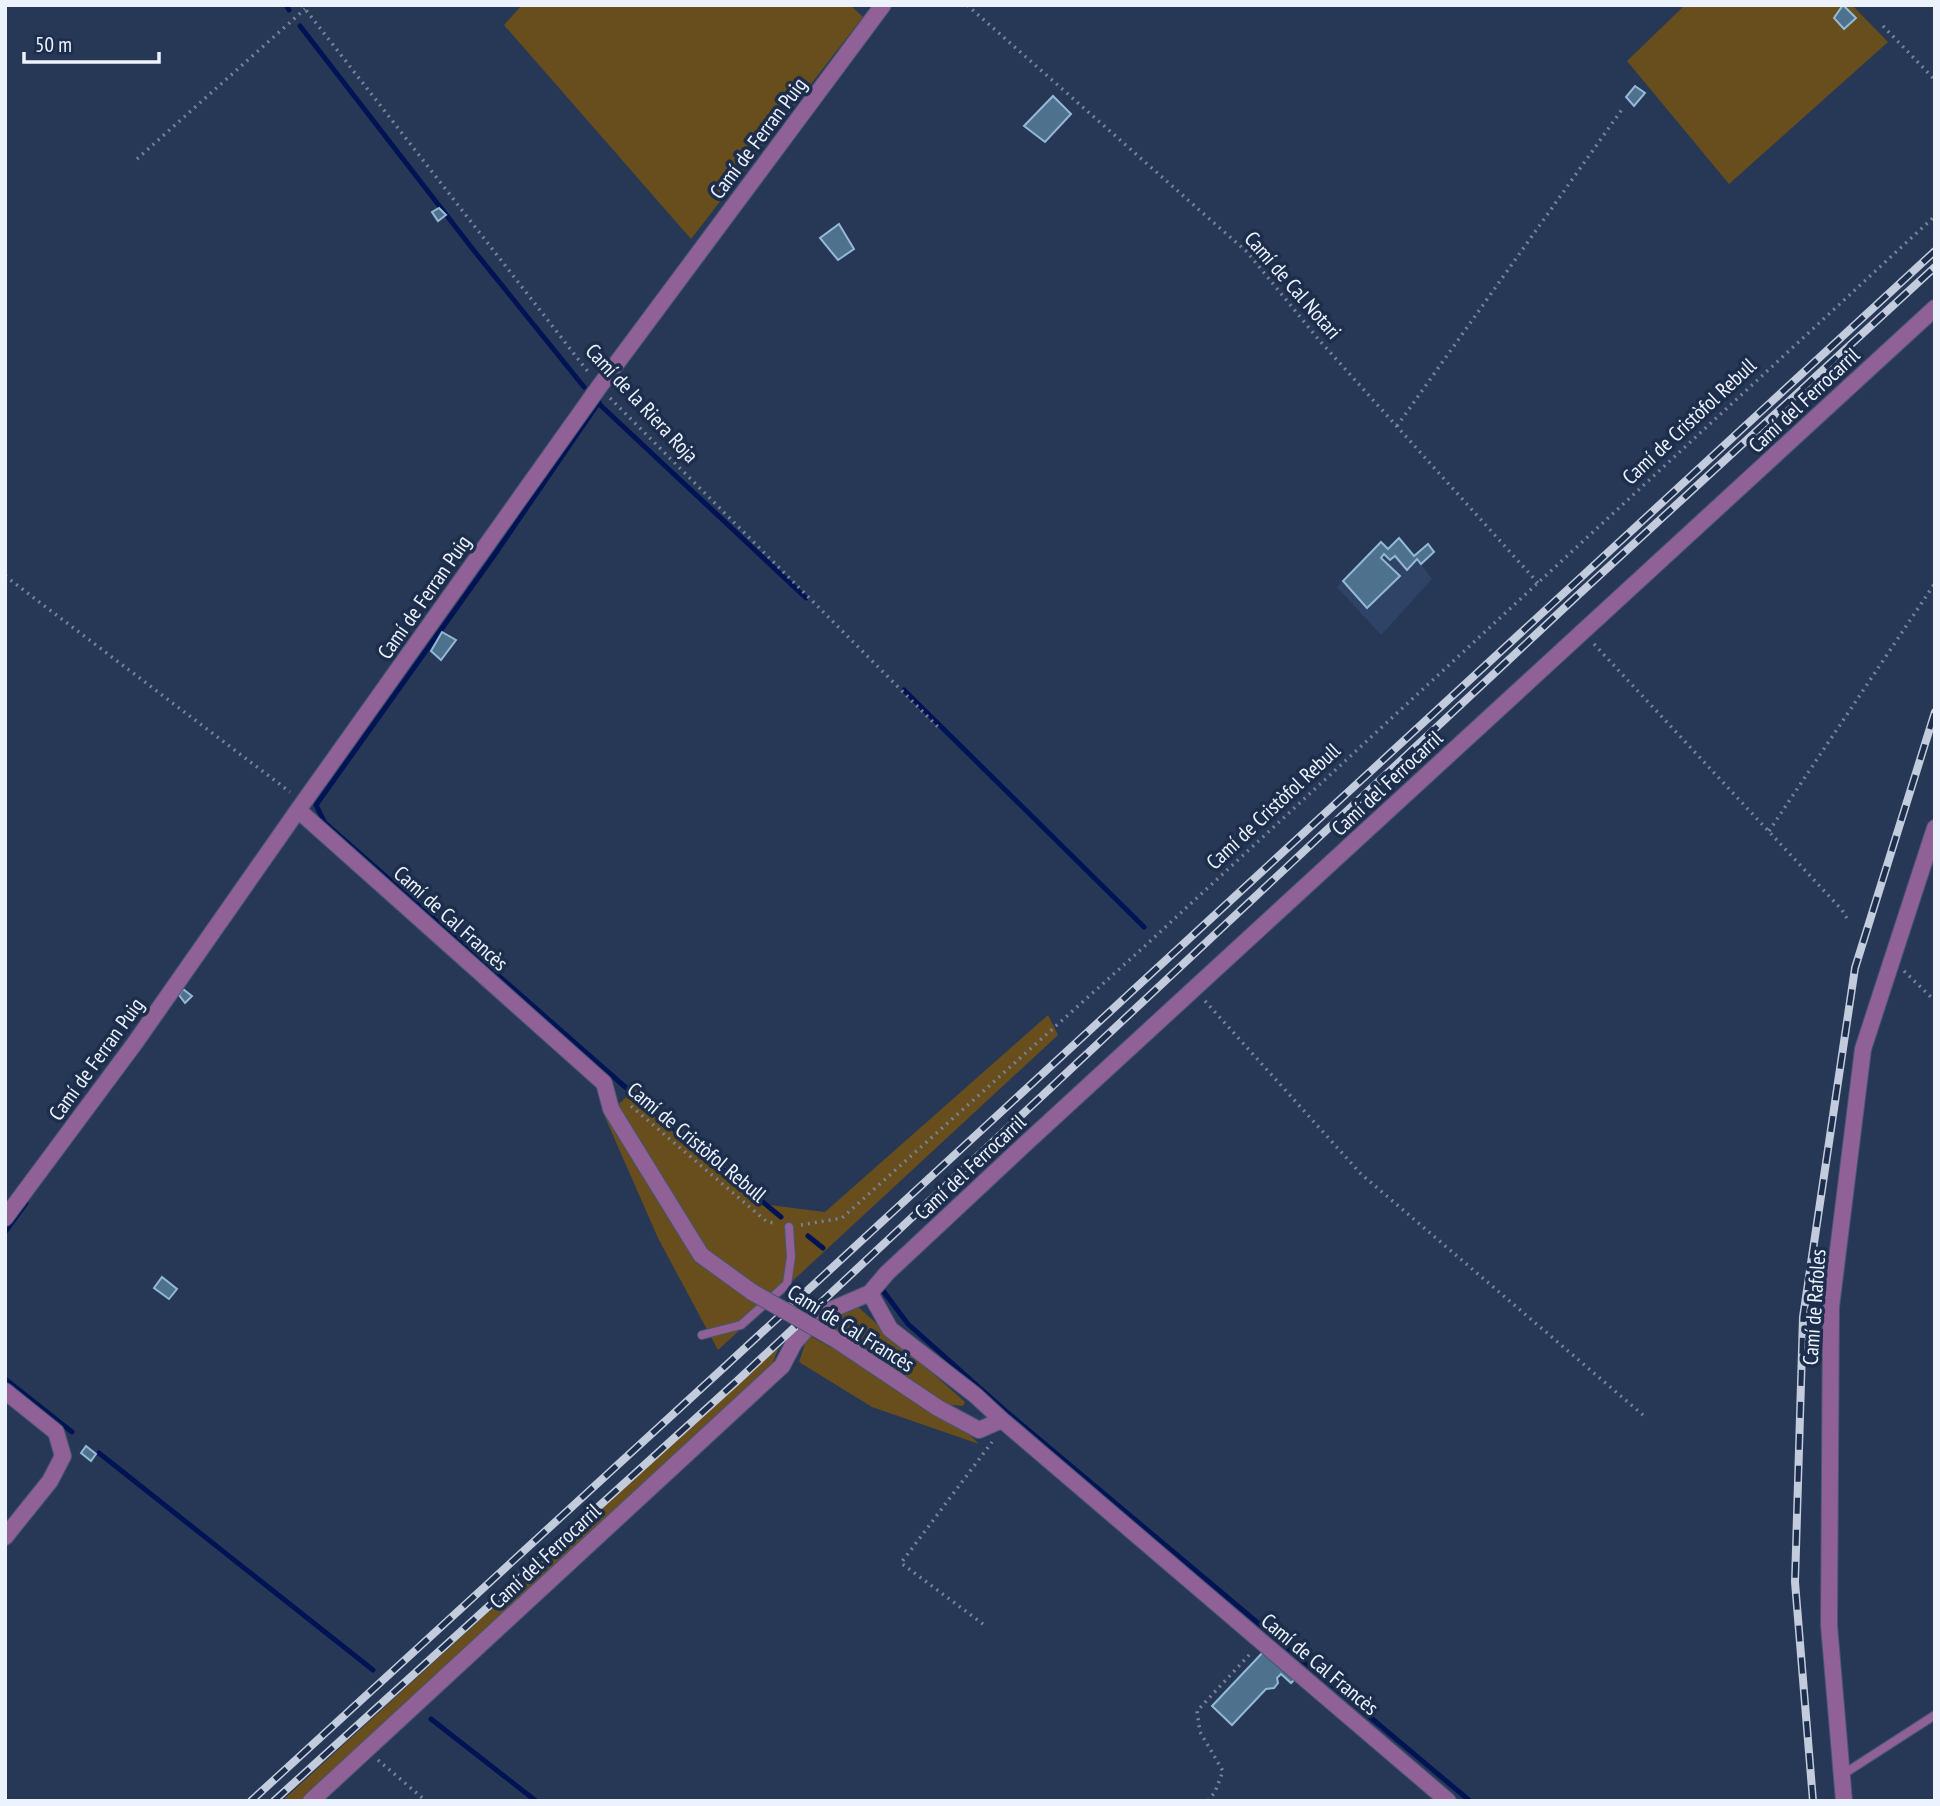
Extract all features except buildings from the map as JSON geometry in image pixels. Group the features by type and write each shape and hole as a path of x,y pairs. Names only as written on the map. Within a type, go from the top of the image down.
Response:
{"street":[{"name":"Camí de Ferran Puig","path":"5,1218 135,1043 300,806 599,387 883,5"},
{"name":"Camí del Ferrocarril","path":"311,1801 782,1366 794,1343 819,1315 870,1293 887,1273 1194,989 1935,308"},
{"name":"Camí de Cal Francès","path":"300,806 604,1083 611,1109 701,1255 752,1292 838,1341 938,1408 979,1430"},
{"name":"Camí de Rafoles","path":"1844,1801 1829,1625 1830,1307 1863,1049 1935,828"},
{"path":"870,1293 890,1329 975,1395 1002,1420 979,1430"},
{"path":"5,1391 56,1432 63,1455 50,1481 5,1537"},
{"name":"Camí de Cal Francès","path":"1002,1420 1448,1801"}],"lane":[{"path":"702,1335 741,1325 787,1284 791,1257 789,1227"},
{"path":"1842,1775 1935,1715"}],"path":[{"name":"Camí de Cal Notari","path":"967,5 1247,252 1319,340 1538,583"},
{"name":"Camí de la Riera Roja","path":"303,7 599,387 939,728"},
{"path":"137,159 303,7"},
{"path":"1883,26 1935,80"},
{"path":"1397,426 1623,108"},
{"name":"Camí de Cristòfol Rebull","path":"604,1083 766,1220 789,1227 842,1219 1146,945 1935,216"},
{"path":"5,576 300,806"},
{"path":"1769,831 1935,583"},
{"path":"1583,632 1842,909 1848,920"},
{"path":"1892,960 1935,1001"},
{"path":"1194,989 1361,1174 1643,1415"},
{"path":"979,1430 993,1441 901,1563 983,1624"},
{"path":"1208,1801 1215,1792 1223,1771 1200,1732 1197,1711 1262,1642"},
{"path":"366,1750 426,1801"}],"shaded area":[{"path":"522,5 850,5 863,17 691,239 504,25"},
{"path":"1685,5 1852,5 1888,42 1729,184 1627,61"},
{"path":"1399,538 1414,556 1428,544 1434,552 1421,564 1432,579 1381,635 1337,587 1381,542 1388,549"},
{"path":"1048,1015 1058,1035 718,1350 658,1238 605,1117 636,1088 769,1205 825,1212"},
{"path":"857,1306 965,1402 963,1406 943,1404 820,1325"},
{"path":"808,1335 870,1368 969,1434 979,1444 872,1407 799,1362"},
{"path":"779,1346 770,1371 302,1801 282,1801"}],"waterway":[{"path":"286,5 289,10"},
{"path":"300,26 475,252 584,387"},
{"path":"597,402 806,598"},
{"path":"599,402 495,554 316,805 325,823 657,1115 781,1217"},
{"path":"904,690 1144,927"},
{"path":"5,1232 26,1203"},
{"path":"808,1236 823,1248"},
{"path":"884,1292 908,1324 1008,1413 1470,1801"},
{"path":"5,1379 72,1432"},
{"path":"99,1453 373,1670"},
{"path":"431,1719 536,1801"}],"railway":[{"path":"251,1801 1935,251"},
{"path":"274,1801 737,1381 1577,596 1935,267"},
{"path":"1813,1801 1795,1582 1803,1317 1855,968 1935,712"}]}
